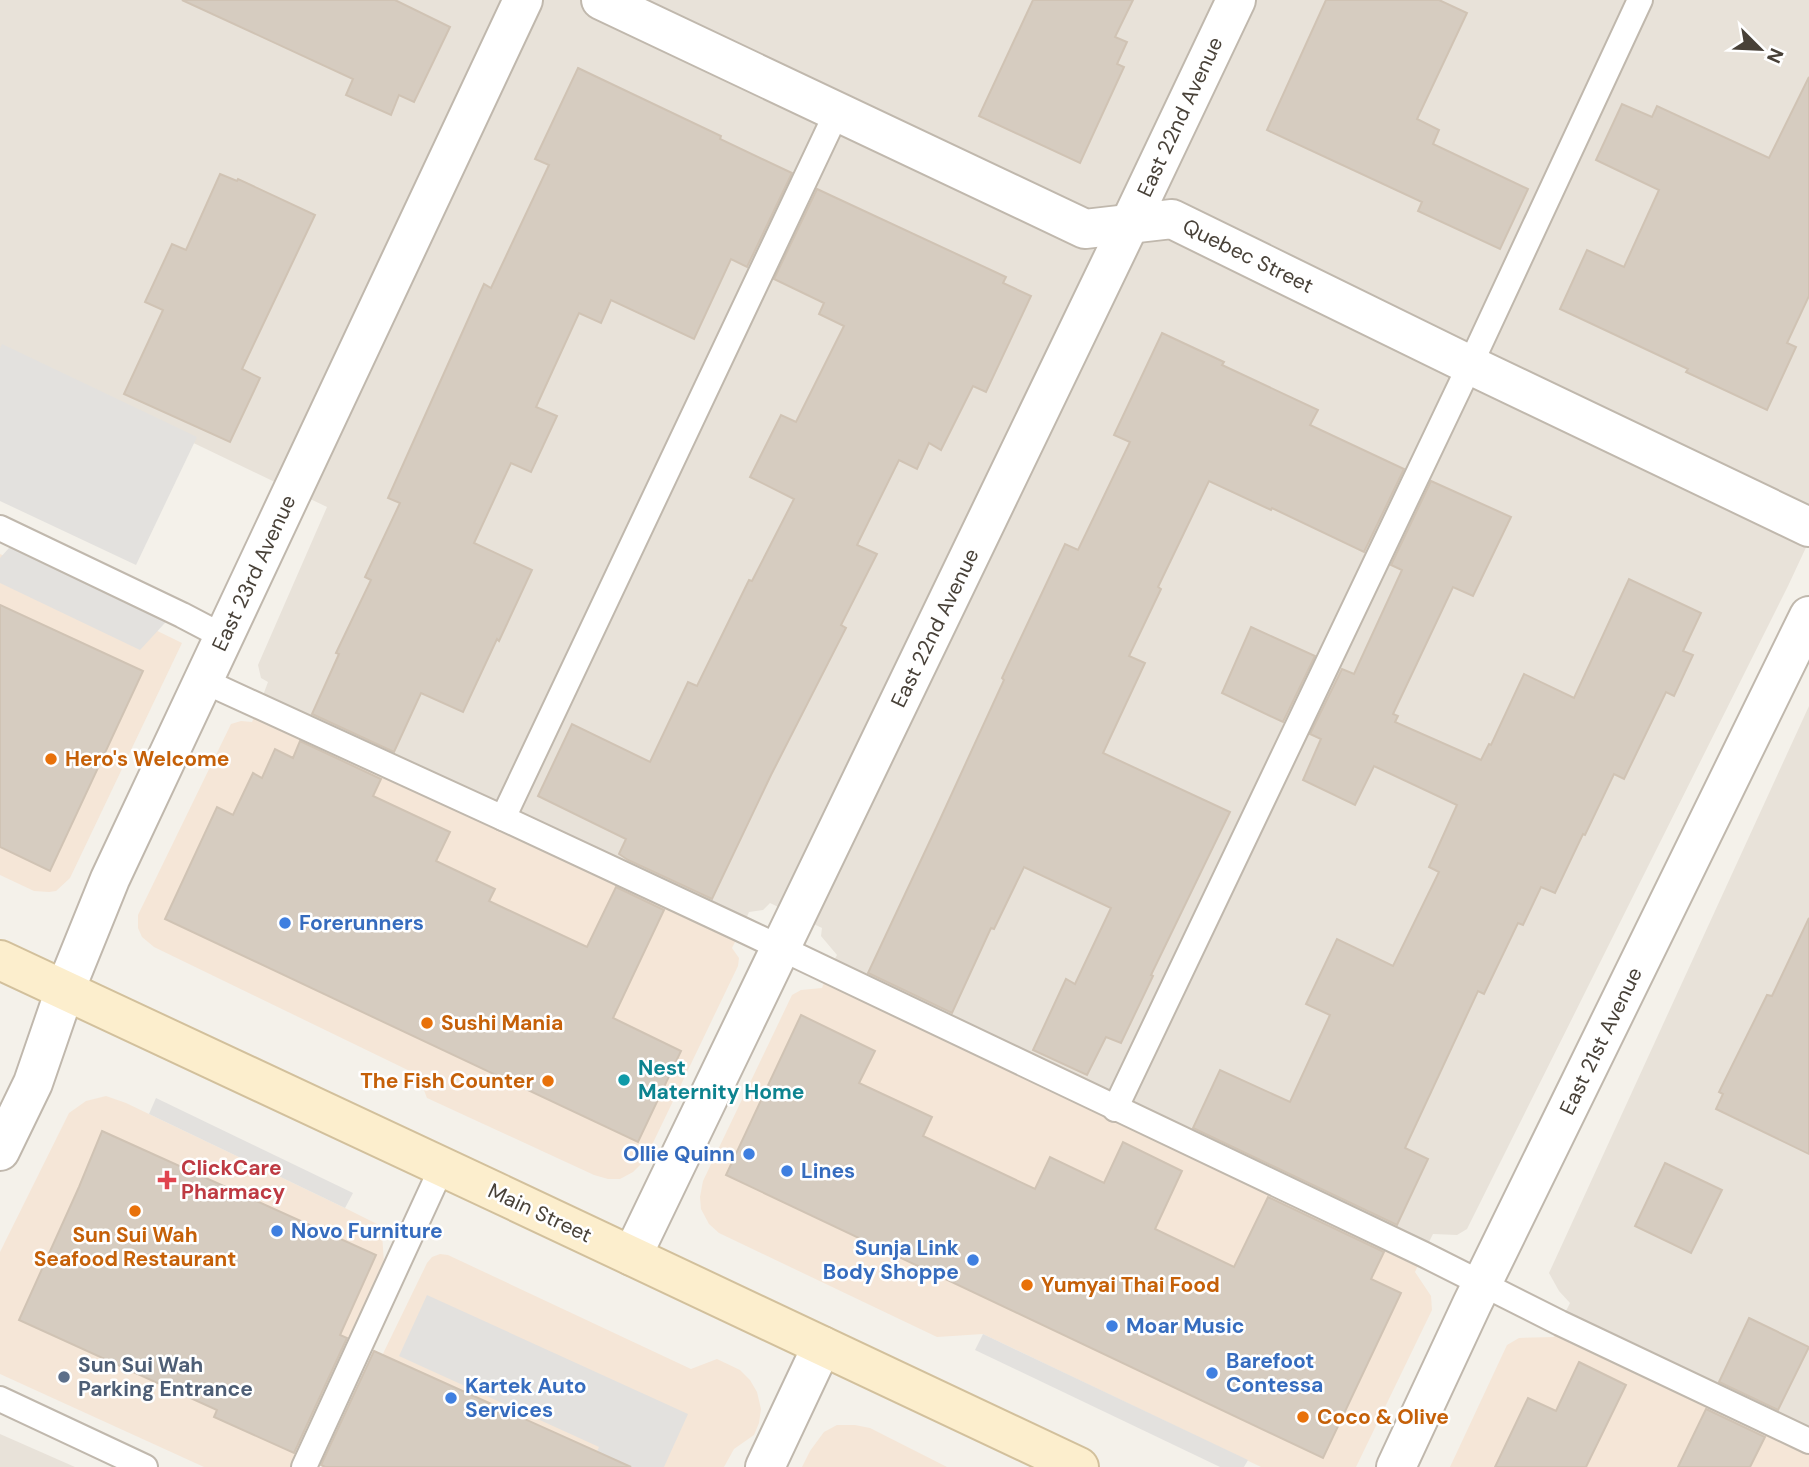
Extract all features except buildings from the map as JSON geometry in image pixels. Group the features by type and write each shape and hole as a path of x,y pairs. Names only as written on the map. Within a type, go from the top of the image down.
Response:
{"main road":[{"name":"Main Street","path":"0,960 1079,1467"}],"street":[{"name":"East 23rd Avenue","path":"0,1151 33,1083 65,990 105,889 523,0"},
{"name":"Quebec Street","path":"601,0 1085,229 1172,219 1809,527"},
{"name":"East 22nd Avenue","path":"632,1256 1236,0"},
{"name":"East 21st Avenue","path":"1396,1467 1482,1283 1809,616"},
{"path":"765,1467 822,1346"}],"lane":[{"path":"1115,1109 1470,365 1640,0"},
{"path":"503,818 837,112"},
{"path":"0,528 224,637"},
{"path":"204,681 781,949 1809,1441"},
{"path":"304,1467 442,1167"},
{"path":"0,1399 145,1467"}],"shaded area":[{"path":"0,0 1809,0 1809,541 1467,1229 1457,1235 1433,1234 1423,1254 828,972 837,955 821,936 822,928 770,903 763,910 749,912 741,930 259,706 268,682 261,678 258,665 327,507 0,350"},
{"path":"2,344 197,437 136,565 0,501"},
{"path":"19,537 175,612 140,650 0,583 0,558"},
{"name":"Hero's Welcome","path":"0,554 182,643 70,878 56,891 34,891 0,875"},
{"path":"259,706 741,930 732,948 739,958 738,966 644,1161 633,1172 620,1179 594,1175 427,1098 418,1075 154,947 142,937 138,928 138,915 231,724 252,722"},
{"path":"1809,706 1809,1441 1560,1323 1570,1303 1559,1291 1549,1273"},
{"path":"828,972 1423,1254 1415,1272 1431,1296 1432,1310 1356,1467 1261,1467 983,1334 937,1337 719,1233 709,1224 701,1209 703,1181 792,995 801,990 822,988"},
{"path":"106,1096 126,1103 345,1208 377,1224 382,1233 384,1264 292,1467 204,1467 0,1374 0,1252 69,1113 86,1101"},
{"path":"156,1098 353,1193 345,1208 149,1114"},
{"path":"440,1254 448,1255 691,1369 717,1359 740,1370 757,1392 761,1409 754,1435 734,1449 724,1467 328,1467 427,1263"},
{"path":"427,1295 688,1414 664,1467 590,1467 599,1447 399,1356"},
{"path":"1560,1323 1809,1441 1809,1467 1450,1467 1507,1345 1519,1338 1554,1337"},
{"path":"983,1334 1248,1460 1244,1467 1220,1467 975,1350"},
{"path":"837,1425 870,1428 947,1467 802,1467 824,1432"},
{"path":"0,1434 75,1467 0,1467"}],"place":[{"name":"Hero's Welcome","path":"51,759"},
{"name":"Forerunners","path":"285,923"},
{"name":"Sushi Mania","path":"427,1023"},
{"name":"Nest Maternity Home","path":"624,1080"},
{"name":"The Fish Counter","path":"548,1081"},
{"name":"Ollie Quinn","path":"749,1154"},
{"name":"Lines","path":"787,1171"},
{"name":"ClickCare Pharmacy","path":"167,1180"},
{"name":"Sun Sui Wah Seafood Restaurant","path":"135,1211"},
{"name":"Novo Furniture","path":"277,1231"},
{"name":"Sunja Link Body Shoppe","path":"973,1260"},
{"name":"Yumyai Thai Food","path":"1027,1285"},
{"name":"Moar Music","path":"1112,1326"},
{"name":"Barefoot Contessa","path":"1212,1373"},
{"name":"Sun Sui Wah Parking Entrance","path":"64,1377"},
{"name":"Kartek Auto Services","path":"451,1398"},
{"name":"Coco & Olive","path":"1303,1417"}]}
